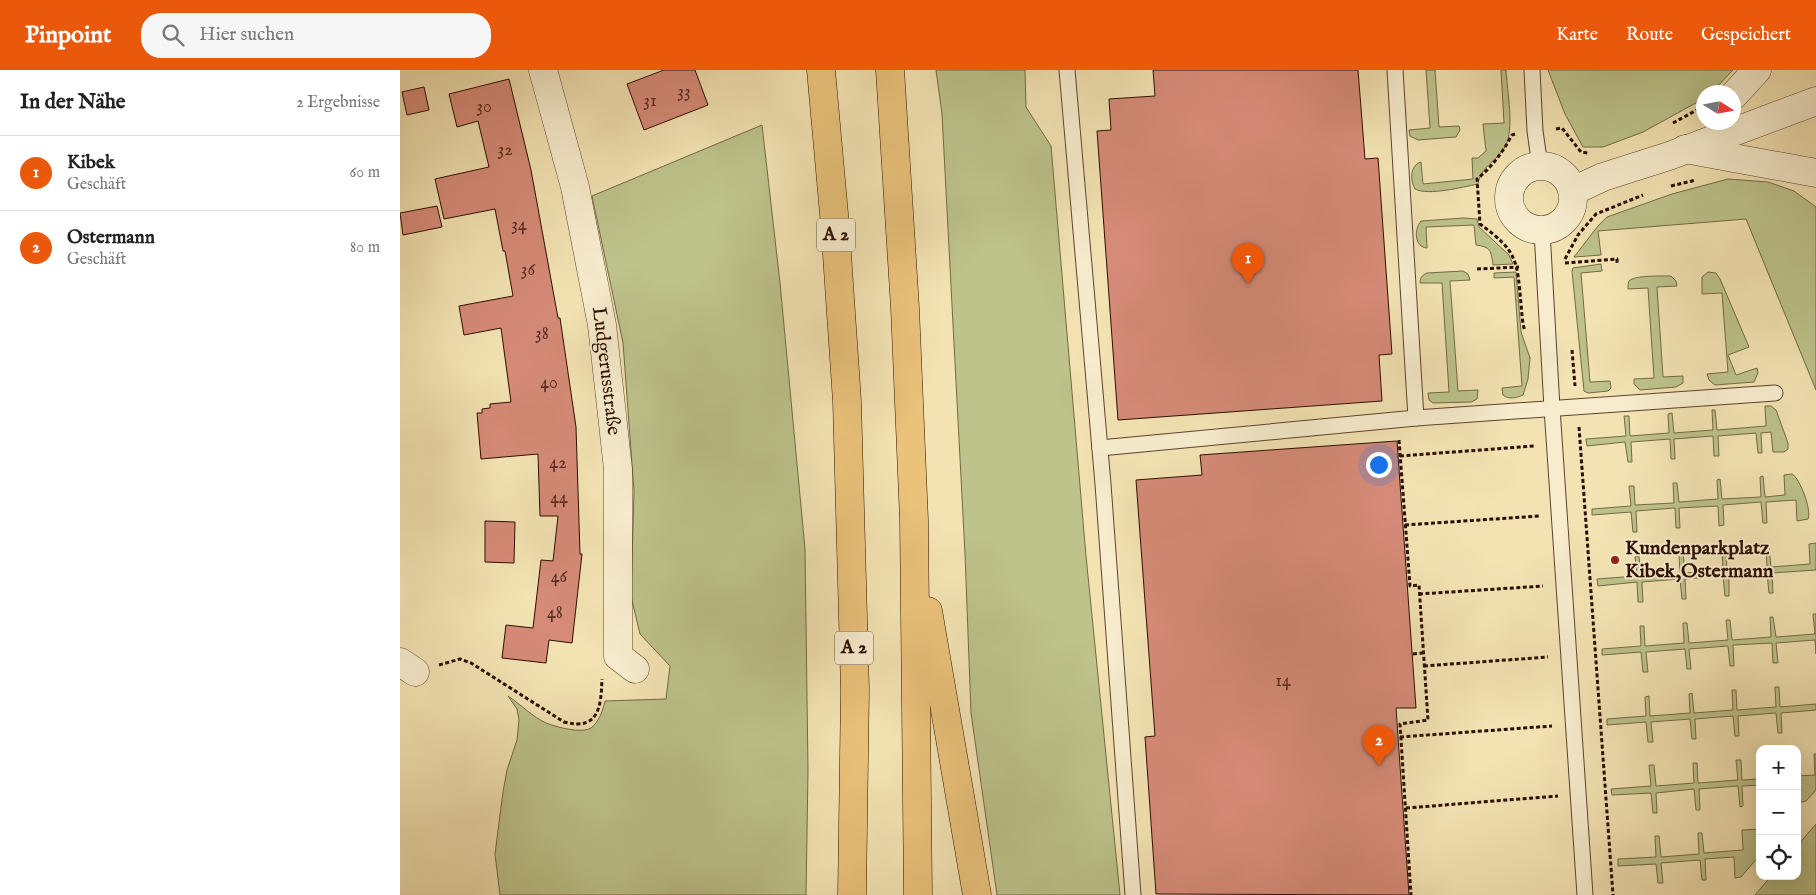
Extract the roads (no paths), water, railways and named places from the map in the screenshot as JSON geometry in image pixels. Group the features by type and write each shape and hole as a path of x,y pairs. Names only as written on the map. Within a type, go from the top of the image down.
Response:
{"highway":[{"name":"A 2","path":"821,70 835,225 847,401 855,690 852,895"},
{"path":"890,70 905,298 914,520 918,895"},
{"path":"914,520 946,722 977,895"}],"street":[{"name":"Ludgerusstraße","path":"543,70 575,187 602,325 618,469 626,662"},
{"path":"1741,87 1757,70"},
{"path":"1573,191 1603,177 1816,101"},
{"path":"1684,149 1701,130"},
{"path":"1684,149 1816,173"},
{"path":"1540,166 1549,166 1564,175 1573,191 1572,210 1560,225 1552,229 1532,230 1524,226 1516,219 1509,202 1510,191 1520,173 1540,166"}],"lane":[{"path":"1067,70 1100,448 1133,895"},
{"path":"1395,70 1416,418"},
{"path":"1532,70 1535,132 1540,166"},
{"path":"1542,230 1552,408 1586,895"},
{"path":"1100,448 1416,418 1775,392"}],"place":[{"name":"Kibek","path":"1248,284"},
{"name":"Kundenparkplatz Kibek,Ostermann","path":"1615,560"},
{"name":"Ostermann","path":"1379,766"}]}
